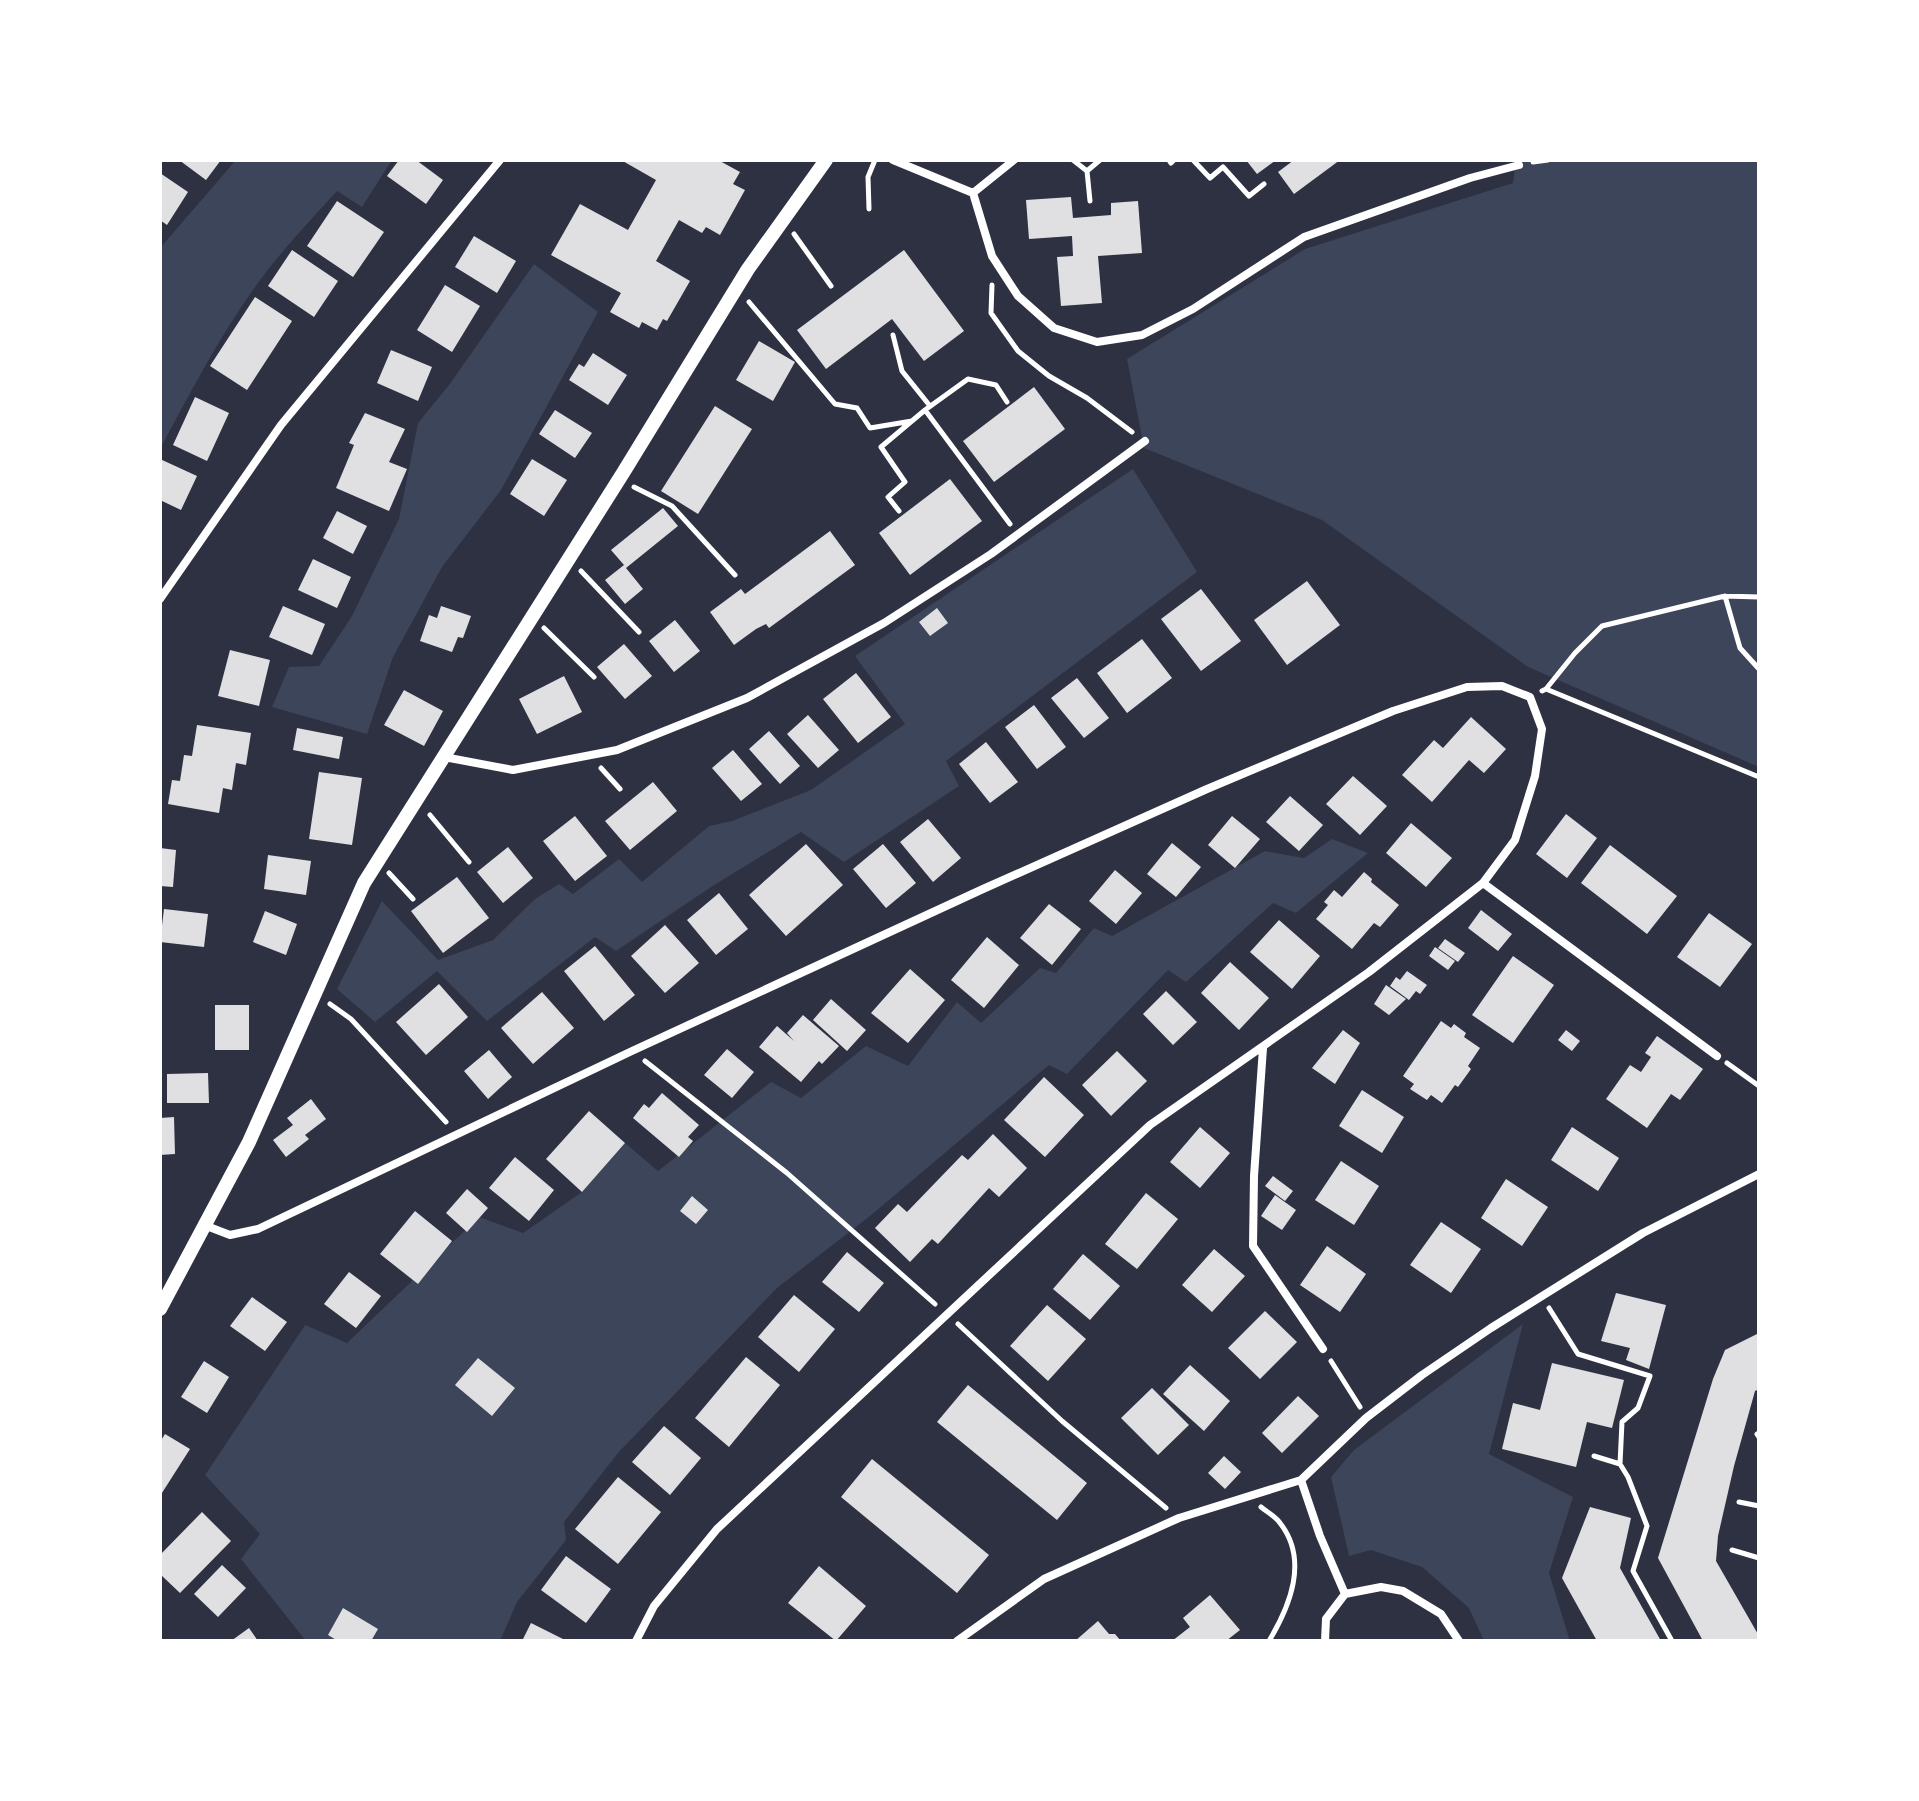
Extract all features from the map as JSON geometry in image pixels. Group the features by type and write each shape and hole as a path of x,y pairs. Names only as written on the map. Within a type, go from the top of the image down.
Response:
{"street":[{"path":"160,599 281,425 500,160"},
{"path":"160,1309 249,1142 364,883 737,288 826,160"},
{"path":"893,160 973,193"},
{"path":"973,193 1014,160"},
{"path":"973,193 992,256 1018,296 1054,328 1097,342 1142,335 1193,309 1304,237 1470,178 1519,165"},
{"path":"443,757 513,770 617,750 761,690 884,623 1018,535 1145,441"},
{"path":"204,1225 230,1235 258,1229 632,1051 1207,789 1393,711 1467,687 1502,686 1530,697 1542,729 1535,776 1515,840 1483,883 1369,972 1150,1125 717,1529 654,1606 636,1641"},
{"path":"1483,883 1717,1056"},
{"path":"1263,1048 1254,1176 1253,1246 1323,1349"},
{"path":"957,1641 1044,1579 1179,1518 1301,1480 1366,1418 1422,1375 1643,1233 1759,1174"},
{"path":"1301,1480 1320,1536 1345,1594"},
{"path":"1325,1641 1326,1619 1345,1594 1381,1587 1403,1591 1441,1614 1459,1641"}],"path":[{"path":"869,209 868,177 875,160"},
{"path":"1073,160 1087,171 1090,201"},
{"path":"1087,171 1100,160"},
{"path":"1193,160 1210,178 1223,167 1249,196 1264,184"},
{"path":"793,233 831,286"},
{"path":"992,256 991,313 1018,351 1049,376 1087,398 1145,441"},
{"path":"737,288 835,404 857,408 870,428 912,421"},
{"path":"893,335 902,371 1018,535"},
{"path":"899,511 888,497 905,482 881,447 968,379 996,385 1007,402"},
{"path":"619,479 672,506 735,575"},
{"path":"569,559 639,632"},
{"path":"1725,596 1740,648 1759,669"},
{"path":"1530,697 1546,689 1602,626 1725,596 1759,597"},
{"path":"532,616 594,677"},
{"path":"1546,689 1759,777"},
{"path":"417,799 469,862"},
{"path":"378,860 413,899"},
{"path":"351,1019 457,1135"},
{"path":"632,1051 787,1173 949,1315 1062,1421 1179,1518"},
{"path":"1717,1056 1759,1086"},
{"path":"1541,1296 1578,1354 1650,1376 1638,1408 1622,1422 1620,1464 1647,1526 1633,1571 1672,1641"},
{"path":"1342,1376 1366,1418"},
{"path":"1594,1456 1620,1464"},
{"path":"1247,1497 1280,1523 1296,1556 1293,1584 1283,1617 1269,1641"},
{"path":"1739,1502 1759,1506"},
{"path":"1732,1550 1759,1558"}],"shaded area":[{"path":"236,160 392,160 362,207 337,191 273,264 228,328 160,449 160,248"},
{"path":"1516,160 1759,160 1759,767 1528,667 1322,520 1144,448 1127,359 1305,249 1513,183"},
{"path":"534,264 598,312 501,490 442,567 393,657 367,734 272,707 289,667 319,666 352,616 399,519 418,423 449,385"},
{"path":"1133,469 1197,572 946,761 959,786 844,862 801,832 711,887 616,951 595,937 487,1021 437,971 375,1022 337,989 382,901 438,960 493,940 535,899 559,884 573,894 619,859 642,882 709,826 732,821 811,790 905,724 855,656"},
{"path":"1332,839 1368,853 1296,913 1273,903 1186,982 1168,970 1067,1074 1049,1065 870,1216 777,1288 618,1453 564,1522 566,1540 517,1602 500,1641 306,1641 241,1559 260,1534 205,1475 305,1325 347,1343 479,1217 523,1233 582,1192 625,1143 658,1171 771,1082 801,1098 866,1046 908,1066 957,1002 981,1023 1040,968 1056,973 1094,928 1112,936 1265,851 1304,858"},
{"path":"1523,1324 1489,1454 1573,1497 1549,1573 1570,1641 1484,1641 1469,1608 1422,1567 1371,1550 1349,1556 1331,1477 1354,1450"}],"building":[{"path":"179,160 221,160 206,180"},
{"path":"399,160 416,160 443,180 426,204 387,176"},
{"path":"621,160 718,160 740,172 733,184 745,190 720,235 706,227 702,233 679,220 656,261 690,281 667,321 663,319 657,330 642,322 639,328 610,312 621,293 551,255 580,204 628,230 656,180"},
{"path":"1246,160 1276,160 1257,174"},
{"path":"1294,160 1340,160 1294,194 1278,172"},
{"path":"160,173 188,192 167,225 160,220"},
{"path":"1071,197 1073,218 1111,215 1111,203 1138,201 1142,253 1098,256 1102,303 1061,306 1057,257 1073,256 1072,236 1029,239 1026,200"},
{"path":"337,201 384,232 353,277 307,246"},
{"path":"474,236 516,261 497,293 455,267"},
{"path":"292,250 338,281 314,317 268,286"},
{"path":"904,250 964,331 924,361 892,319 826,369 797,330"},
{"path":"445,285 480,306 452,352 417,330"},
{"path":"255,297 292,321 247,390 210,366"},
{"path":"759,341 795,362 773,401 736,380"},
{"path":"391,350 432,367 418,401 377,383"},
{"path":"593,353 627,375 608,405 569,380 579,364 584,367"},
{"path":"1034,387 1065,429 994,482 963,441"},
{"path":"195,397 229,413 207,461 173,445"},
{"path":"715,406 752,429 698,514 661,491"},
{"path":"555,410 592,433 575,458 539,434"},
{"path":"365,413 405,429 389,462 407,469 389,511 336,488 354,445 349,443"},
{"path":"160,459 197,476 181,510 160,500"},
{"path":"532,459 567,480 544,516 510,494"},
{"path":"950,479 982,521 910,575 879,533"},
{"path":"663,508 678,526 626,568 643,589 625,604 605,580 624,565 611,550"},
{"path":"337,511 367,526 353,554 323,538"},
{"path":"830,531 855,565 769,628 766,624 734,645 710,612 741,589 745,594"},
{"path":"313,559 351,577 337,608 298,590"},
{"path":"1307,581 1340,625 1287,665 1254,620"},
{"path":"1201,589 1241,641 1201,671 1161,619"},
{"path":"283,606 325,624 312,655 269,637"},
{"path":"441,606 471,616 463,638 458,637 452,652 420,641 429,615 437,618"},
{"path":"937,608 948,623 930,636 919,622"},
{"path":"675,620 700,651 674,672 649,641"},
{"path":"1142,639 1172,678 1127,713 1097,673"},
{"path":"624,644 652,676 625,699 597,667"},
{"path":"230,650 270,660 259,706 218,696"},
{"path":"856,673 891,717 858,743 823,699"},
{"path":"564,676 582,712 537,734 519,699"},
{"path":"1077,678 1109,718 1084,738 1051,698"},
{"path":"404,690 443,711 424,746 384,725"},
{"path":"1034,705 1066,747 1037,769 1005,727"},
{"path":"808,715 839,750 818,768 787,734"},
{"path":"1471,717 1506,749 1484,773 1469,760 1432,802 1402,775 1434,740 1443,748"},
{"path":"197,725 251,733 246,765 236,763 232,790 223,788 219,813 168,804 172,780 180,781 184,755 192,756"},
{"path":"297,728 343,737 339,759 293,750"},
{"path":"769,731 800,766 780,784 749,749"},
{"path":"986,742 1018,782 990,803 959,764"},
{"path":"733,750 762,784 741,801 712,768"},
{"path":"319,772 362,778 352,845 309,839"},
{"path":"1353,776 1387,806 1360,835 1326,804"},
{"path":"653,782 677,811 630,850 605,821"},
{"path":"1290,796 1323,825 1299,851 1266,822"},
{"path":"1566,814 1597,838 1567,878 1536,854"},
{"path":"575,816 607,856 575,881 543,841"},
{"path":"1232,816 1260,839 1235,868 1208,845"},
{"path":"928,819 961,858 933,882 900,842"},
{"path":"1411,823 1452,858 1426,887 1386,853"},
{"path":"1172,843 1201,867 1176,897 1147,874"},
{"path":"806,844 843,885 786,936 749,895"},
{"path":"883,844 916,883 886,908 853,869"},
{"path":"1610,845 1677,896 1647,934 1581,883"},
{"path":"508,847 533,878 503,903 477,872"},
{"path":"160,848 176,850 173,887 160,886"},
{"path":"268,855 311,861 306,895 264,889"},
{"path":"1115,870 1142,893 1116,924 1089,901"},
{"path":"1364,872 1372,879 1371,882 1399,905 1380,927 1374,923 1352,949 1316,919 1328,905 1324,902 1334,890 1342,897"},
{"path":"457,877 489,918 443,953 411,911"},
{"path":"719,893 748,929 716,955 687,920"},
{"path":"1049,904 1081,929 1052,965 1020,938"},
{"path":"164,909 208,914 204,947 160,942"},
{"path":"1481,910 1512,934 1498,951 1468,928"},
{"path":"265,911 297,924 286,955 253,942"},
{"path":"1709,913 1752,944 1720,987 1677,957"},
{"path":"1279,920 1320,956 1292,989 1250,952"},
{"path":"665,925 699,963 665,993 631,956"},
{"path":"987,937 1019,965 984,1008 951,980"},
{"path":"1445,939 1465,953 1458,962 1438,948"},
{"path":"595,946 635,995 604,1021 564,971"},
{"path":"1435,947 1455,961 1448,970 1429,956"},
{"path":"1513,956 1554,985 1513,1043 1472,1015"},
{"path":"1230,962 1269,998 1239,1030 1201,993"},
{"path":"910,969 945,1000 908,1043 871,1013"},
{"path":"1407,971 1427,985 1420,994 1416,991 1409,1000 1390,986 1396,977 1400,980"},
{"path":"439,984 468,1017 426,1055 396,1022"},
{"path":"1386,985 1406,999 1389,1015 1374,1004"},
{"path":"1166,991 1197,1022 1173,1045 1143,1014"},
{"path":"542,992 574,1028 533,1064 501,1028"},
{"path":"831,999 866,1030 847,1051 813,1020"},
{"path":"215,1005 249,1005 249,1050 215,1050"},
{"path":"803,1015 839,1046 822,1064 819,1061 801,1082 759,1047 777,1026 794,1041 787,1033"},
{"path":"1441,1021 1451,1028 1454,1024 1466,1033 1464,1037 1480,1048 1468,1066 1471,1069 1442,1103 1431,1095 1427,1100 1410,1089 1414,1084 1403,1076"},
{"path":"1343,1030 1360,1043 1335,1084 1312,1068"},
{"path":"1566,1030 1580,1041 1572,1051 1558,1040"},
{"path":"1657,1036 1703,1069 1680,1100 1671,1094 1647,1128 1606,1099 1630,1065 1641,1072 1651,1057 1645,1053"},
{"path":"727,1049 754,1072 732,1098 704,1075"},
{"path":"489,1050 512,1077 488,1099 464,1071"},
{"path":"1117,1051 1147,1081 1111,1116 1082,1085"},
{"path":"208,1073 209,1103 167,1103 167,1074"},
{"path":"1044,1077 1084,1115 1045,1157 1004,1120"},
{"path":"1362,1090 1404,1117 1382,1153 1339,1126"},
{"path":"662,1093 699,1125 688,1137 693,1141 679,1157 633,1118 644,1104 649,1108"},
{"path":"311,1099 326,1119 305,1135 309,1139 286,1157 273,1140 293,1125 287,1118"},
{"path":"589,1111 625,1143 582,1192 546,1159"},
{"path":"174,1117 175,1154 160,1155 160,1118"},
{"path":"1200,1127 1230,1153 1200,1188 1170,1162"},
{"path":"1572,1127 1619,1158 1598,1191 1551,1160"},
{"path":"993,1134 1027,1168 999,1197 989,1188 938,1244 932,1239 910,1262 875,1228 898,1204 907,1212 962,1155 968,1160"},
{"path":"515,1157 554,1190 529,1221 489,1188"},
{"path":"1341,1161 1379,1186 1354,1225 1315,1200"},
{"path":"1273,1176 1293,1191 1285,1201 1265,1186"},
{"path":"1506,1179 1548,1207 1522,1246 1481,1218"},
{"path":"467,1189 488,1208 467,1232 446,1213"},
{"path":"1146,1193 1178,1219 1137,1269 1105,1244"},
{"path":"1275,1195 1296,1210 1282,1230 1261,1216"},
{"path":"692,1196 708,1210 696,1224 680,1211"},
{"path":"415,1211 452,1241 418,1284 380,1254"},
{"path":"1441,1222 1481,1249 1451,1293 1410,1265"},
{"path":"1327,1246 1366,1274 1340,1312 1300,1285"},
{"path":"1214,1249 1245,1276 1212,1312 1182,1285"},
{"path":"847,1252 884,1283 859,1312 822,1282"},
{"path":"1083,1254 1120,1286 1090,1320 1053,1289"},
{"path":"349,1272 381,1296 356,1328 324,1304"},
{"path":"1616,1293 1666,1305 1649,1369 1626,1360 1630,1348 1601,1341"},
{"path":"794,1295 835,1329 799,1372 758,1337"},
{"path":"252,1297 287,1322 265,1351 230,1326"},
{"path":"1047,1305 1086,1339 1048,1381 1010,1346"},
{"path":"1265,1311 1297,1342 1260,1379 1228,1348"},
{"path":"1759,1333 1759,1389 1755,1391 1734,1466 1718,1536 1716,1561 1759,1641 1703,1641 1658,1558 1713,1379 1725,1350"},
{"path":"746,1357 780,1385 729,1447 695,1418"},
{"path":"478,1358 515,1388 492,1416 455,1385"},
{"path":"204,1361 229,1377 207,1413 181,1397"},
{"path":"1552,1363 1624,1380 1612,1428 1587,1422 1576,1467 1502,1449 1513,1403 1540,1410"},
{"path":"1190,1365 1230,1401 1204,1431 1163,1394"},
{"path":"968,1385 1087,1483 1057,1520 937,1422"},
{"path":"1152,1388 1189,1425 1158,1455 1121,1418"},
{"path":"1298,1396 1319,1416 1282,1453 1262,1433"},
{"path":"664,1426 701,1458 670,1495 632,1462"},
{"path":"165,1434 190,1449 160,1496 160,1442"},
{"path":"1224,1456 1241,1472 1225,1489 1208,1473"},
{"path":"872,1459 989,1555 957,1593 841,1497"},
{"path":"618,1477 661,1512 618,1564 575,1529"},
{"path":"1590,1507 1631,1518 1620,1568 1661,1641 1597,1641 1562,1578"},
{"path":"202,1512 231,1541 180,1593 160,1574 160,1555"},
{"path":"566,1556 611,1589 586,1623 541,1590"},
{"path":"222,1565 246,1588 218,1617 194,1594"},
{"path":"819,1566 866,1606 836,1641 788,1603"},
{"path":"1210,1595 1240,1630 1226,1641 1172,1641 1190,1627 1183,1618"},
{"path":"343,1608 378,1629 371,1641 338,1641 328,1635"},
{"path":"1098,1621 1109,1634 1115,1634 1121,1641 1075,1641"},
{"path":"531,1623 567,1641 522,1641"},
{"path":"249,1628 258,1641 231,1641"}]}
